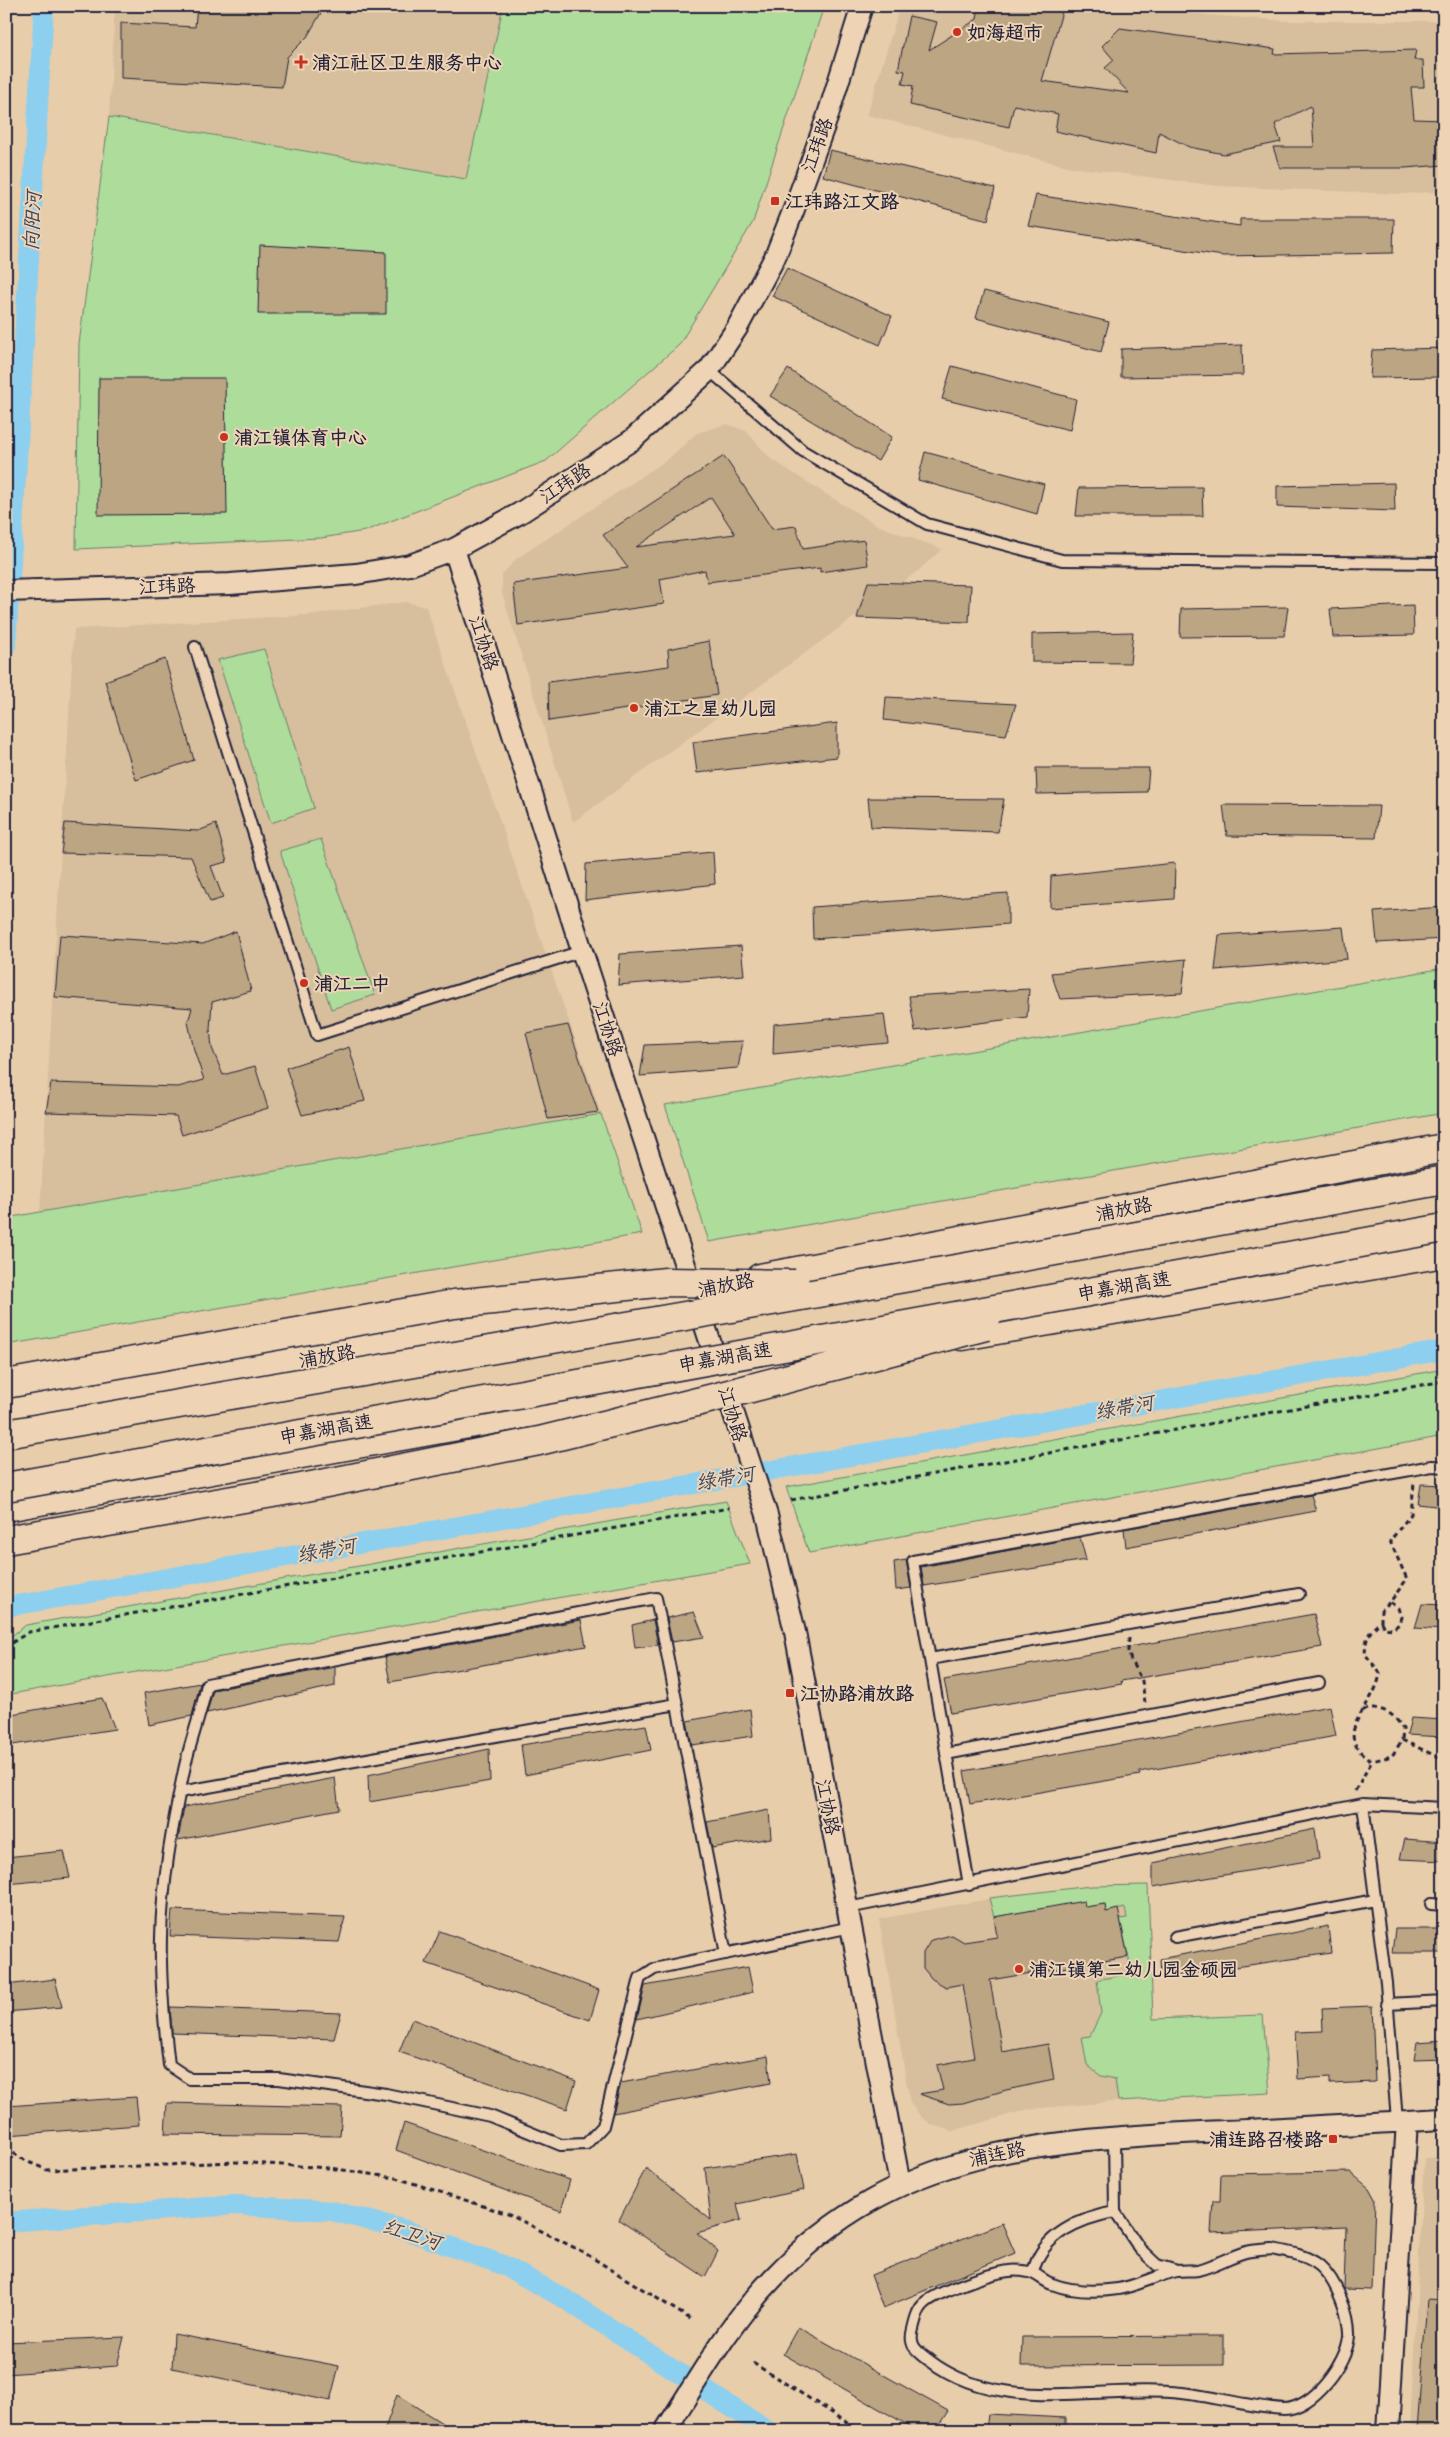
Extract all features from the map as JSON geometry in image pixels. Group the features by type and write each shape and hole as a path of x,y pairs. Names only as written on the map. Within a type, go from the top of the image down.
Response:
{"main road":[{"name":"浦放路","path":"6,1412 692,1291 1444,1148"},
{"path":"6,1434 859,1285 1444,1180"},
{"name":"申嘉湖高速","path":"8,1500 1094,1291 1444,1228"},
{"path":"8,1500 1444,1253"},
{"path":"6,1384 454,1304 666,1282 859,1285"},
{"path":"6,1540 301,1488 539,1441 968,1332 1094,1291"}],"street":[{"name":"江玮路","path":"6,591 230,584 356,574 410,565 454,549 520,512 632,440 709,370 738,328 775,256 827,118 862,6"},
{"name":"江协路","path":"454,549 582,951 766,1515 795,1632 900,2184"},
{"name":"浦连路","path":"667,2427 734,2323 774,2276 812,2242 857,2209 900,2184 959,2162 1021,2148 1114,2136 1444,2119"},
{"path":"1388,2431 1402,2121"}],"lane":[{"path":"709,370 803,451 927,524 1062,560 1444,563"},
{"path":"195,647 317,1035 582,951"},
{"path":"969,1885 913,1561 1432,1466 1444,1467"},
{"path":"930,1659 1299,1594"},
{"path":"726,1954 656,1598 207,1684 202,1713 180,1792 170,1849 161,1936 164,2024 169,2065 190,2079 279,2079 386,2094 490,2116 561,2144 586,2144 603,2126 640,1978 654,1969 726,1954 969,1885 1352,1806 1362,1804 1444,1808"},
{"path":"946,1754 1319,1683"},
{"path":"180,1792 677,1704"},
{"path":"1362,1804 1402,2121"},
{"path":"1175,1937 1375,1900"},
{"path":"1431,1904 1444,1905"},
{"path":"1387,2004 1444,2001"},
{"path":"1114,2136 1115,2212 1140,2248 1157,2265 1177,2271"},
{"path":"1033,2273 1035,2263 1048,2244 1066,2228 1091,2217 1115,2212"},
{"path":"1272,2249 1298,2254 1320,2266 1338,2291 1346,2313 1349,2337 1341,2360 1326,2384 1311,2398 1288,2409 1248,2405 1172,2392 1145,2391 1034,2395 992,2388 962,2379 933,2364 914,2348 910,2338 914,2322 921,2306 934,2297 977,2279 1009,2271 1033,2273 1048,2283 1065,2289 1092,2291 1121,2288 1177,2271 1197,2270 1224,2262 1245,2252 1272,2249"}],"path":[{"path":"791,1500 1444,1381"},
{"path":"1390,1602 1398,1608 1402,1617 1399,1624 1393,1629 1384,1628 1380,1622 1380,1610 1390,1602 1407,1579 1390,1541 1411,1514 1414,1470"},
{"path":"6,1650 13,1642 29,1632 729,1508"},
{"path":"1372,1761 1354,1746 1352,1736 1355,1724 1379,1684 1380,1673 1365,1654 1366,1638 1370,1629 1380,1622"},
{"path":"1128,1624 1128,1651 1131,1661 1142,1680 1146,1716"},
{"path":"1352,1806 1355,1789 1361,1783 1363,1773 1372,1761 1392,1756 1402,1740 1403,1729 1391,1714 1378,1708 1363,1710"},
{"path":"1402,1740 1436,1756 1444,1764"},
{"path":"6,2148 22,2159 47,2170 236,2162 329,2168 397,2178 508,2214 583,2252 692,2320"},
{"path":"754,2363 861,2431"}],"shaded area":[{"name":"浦江社区卫生服务中心","path":"115,6 503,6 466,179 109,117"},
{"path":"900,6 1147,6 1206,15 1287,21 1444,21 1444,191 1402,194 1218,186 1071,167 867,115"},
{"name":"浦江之星幼儿园","path":"727,424 746,431 770,458 879,526 942,549 919,570 573,822 502,593 502,575 516,559 667,460 697,433"},
{"name":"浦江二中","path":"406,602 426,607 601,1114 40,1212 74,629 308,615"},
{"name":"浦江镇第二幼儿园金硕园","path":"1148,1885 1153,2019 1160,2098 1029,2109 952,2131 932,2125 921,2117 910,2103 879,1919 1005,1896 1091,1886"},
{"path":"1444,2157 1444,2431 1410,2431 1424,2158"}],"green space":[{"path":"503,6 824,6 753,222 679,345 546,461 365,531 321,538 76,549 79,344 109,117 466,179"},
{"path":"264,649 314,808 271,823 218,660"},
{"path":"321,839 375,995 331,1009 280,851"},
{"path":"1444,968 1444,1113 709,1242 665,1105"},
{"path":"601,1114 642,1234 6,1345 6,1218"},
{"path":"1444,1369 1444,1436 809,1553 786,1487"},
{"path":"726,1501 750,1564 11,1694 6,1691 6,1640 26,1625"},
{"path":"1148,1885 1153,2019 1263,2015 1270,2093 1118,2101 1115,2079 1101,2076 1087,2065 1082,2037 1090,2036 1101,2013 1097,1980 1132,1973 1120,1919 1127,1918 1125,1908 1106,1912 1104,1904 1085,1907 1084,1902 994,1917 989,1898 1091,1886"}],"building":[{"path":"197,6 325,6 307,37 287,57 282,87 121,78 121,23 195,27"},
{"path":"979,6 1024,6 1062,12 1042,81 1129,93 1105,68 1114,60 1102,46 1120,28 1275,49 1274,54 1416,50 1414,60 1423,60 1424,87 1411,87 1414,119 1444,120 1444,165 1405,168 1280,168 1273,147 1314,147 1311,106 1275,124 1281,142 1224,154 1189,147 1159,132 1156,153 1055,131 1058,114 1014,105 1009,127 910,105 913,86 902,84 905,71 898,70 909,16 937,22 929,50 977,19"},
{"path":"830,150 995,188 988,220 823,176"},
{"path":"1036,195 1240,226 1240,219 1394,219 1393,253 1223,256 1028,226"},
{"path":"260,245 386,252 386,314 258,314"},
{"path":"787,268 892,316 880,345 772,296"},
{"path":"984,291 1109,322 1101,352 976,318"},
{"path":"1242,345 1243,375 1121,377 1121,349"},
{"path":"1444,348 1444,377 1370,378 1372,350"},
{"path":"952,366 1076,399 1070,430 942,399"},
{"path":"788,369 892,437 878,461 770,396"},
{"path":"99,378 225,378 227,514 98,515"},
{"path":"925,452 1044,484 1037,514 918,480"},
{"path":"724,456 772,529 796,526 803,549 864,540 868,565 820,572 820,568 707,582 705,570 660,579 664,604 518,625 513,584 628,568 603,535","holes":["711,497 735,534 636,547"]},
{"path":"1394,483 1395,511 1277,507 1277,486"},
{"path":"1202,487 1203,516 1076,516 1079,488"},
{"path":"868,582 971,585 969,622 857,618"},
{"path":"1413,605 1414,635 1333,637 1330,609"},
{"path":"1288,607 1284,636 1180,637 1181,609"},
{"path":"1133,632 1130,663 1032,662 1032,634"},
{"path":"709,641 717,695 549,721 548,682 669,666 668,649"},
{"path":"165,659 194,760 136,780 105,681"},
{"path":"886,697 1016,704 1006,735 884,720"},
{"path":"837,723 837,757 697,773 693,742"},
{"path":"1036,768 1149,768 1147,792 1037,794"},
{"path":"868,798 1004,799 998,832 871,827"},
{"path":"1223,805 1379,806 1376,838 1227,836"},
{"path":"65,823 198,831 216,824 227,862 211,866 223,898 210,902 191,857 61,853"},
{"path":"713,852 715,884 585,900 586,864"},
{"path":"1175,863 1174,899 1050,908 1051,876"},
{"path":"1008,893 1008,924 813,939 812,907"},
{"path":"1444,907 1444,939 1377,943 1374,912"},
{"path":"1343,927 1347,959 1215,970 1219,935"},
{"path":"236,931 251,991 212,1002 210,1029 212,1048 223,1075 255,1066 268,1108 182,1135 176,1116 46,1112 51,1083 178,1087 204,1080 194,1050 188,1022 192,1008 55,997 60,935 203,944"},
{"path":"741,946 744,975 618,985 620,954"},
{"path":"1186,959 1182,993 1060,999 1051,973"},
{"path":"1029,989 1027,1017 915,1031 909,996"},
{"path":"884,1014 888,1043 773,1054 774,1024"},
{"path":"568,1025 598,1112 548,1119 526,1033"},
{"path":"743,1041 738,1068 640,1076 645,1045"},
{"path":"349,1047 365,1101 302,1115 286,1068"},
{"path":"1421,1484 1444,1485 1444,1507 1418,1504"},
{"path":"1311,1495 1316,1511 1126,1547 1124,1529"},
{"path":"1080,1537 1086,1560 924,1586 921,1567"},
{"path":"906,1560 911,1588 896,1590 894,1562"},
{"path":"1422,1604 1444,1605 1444,1630 1415,1628"},
{"path":"694,1612 704,1637 672,1642 667,1618"},
{"path":"1314,1614 1322,1647 1121,1681 1122,1684 951,1713 944,1680"},
{"path":"581,1620 586,1646 390,1682 385,1657"},
{"path":"653,1620 658,1645 635,1648 632,1625"},
{"path":"335,1667 335,1686 207,1713 213,1690"},
{"path":"200,1683 192,1716 149,1725 144,1693"},
{"path":"102,1698 115,1729 6,1746 6,1715"},
{"path":"1330,1706 1336,1736 1139,1772 1140,1775 970,1804 964,1771"},
{"path":"750,1709 753,1736 692,1745 687,1721"},
{"path":"1411,1718 1444,1720 1444,1737 1407,1735"},
{"path":"646,1725 651,1750 525,1775 521,1745"},
{"path":"489,1749 490,1781 369,1802 368,1775"},
{"path":"335,1778 339,1809 178,1840 184,1807"},
{"path":"769,1810 771,1838 712,1848 707,1822"},
{"path":"1315,1829 1319,1859 1153,1887 1153,1863"},
{"path":"1405,1839 1444,1842 1444,1861 1400,1859"},
{"path":"64,1851 70,1878 6,1884 6,1857"},
{"path":"1084,1901 1085,1907 1105,1904 1106,1912 1118,1909 1128,1957 990,1980 1002,2052 1048,2044 1054,2080 1006,2090 963,2103 949,2104 919,2094 943,2090 937,2065 974,2058 962,1984 946,1987 932,1979 923,1968 923,1953 931,1940 952,1935 964,1942 997,1937 994,1917"},
{"path":"172,1910 345,1917 339,1942 170,1936"},
{"path":"1328,1926 1331,1953 1161,1978 1160,1959"},
{"path":"1395,1929 1444,1929 1444,1953 1392,1953"},
{"path":"440,1931 599,1990 590,2020 426,1963"},
{"path":"748,1967 753,1992 637,2019 645,1986"},
{"path":"55,1979 62,2007 6,2012 6,1985"},
{"path":"1372,2006 1375,2082 1330,2084 1330,2077 1298,2079 1295,2032 1323,2031 1322,2008"},
{"path":"170,2007 341,2013 334,2039 172,2033"},
{"path":"412,2019 576,2081 567,2109 399,2052"},
{"path":"1444,2040 1444,2059 1414,2060 1417,2042"},
{"path":"768,2056 771,2083 613,2113 621,2083"},
{"path":"136,2097 139,2125 7,2135 7,2106"},
{"path":"167,2103 342,2107 340,2136 165,2134"},
{"path":"404,2123 570,2180 561,2211 396,2150"},
{"path":"797,2154 804,2190 737,2204 741,2220 697,2233 718,2251 705,2277 619,2220 646,2168 711,2220 705,2168"},
{"path":"1350,2172 1369,2188 1375,2199 1372,2290 1344,2289 1346,2227 1211,2233 1213,2201 1220,2201 1221,2174"},
{"path":"1002,2223 1015,2253 883,2308 871,2275"},
{"path":"1427,2300 1444,2301 1444,2431 1417,2431"},
{"path":"798,2327 948,2411 935,2431 918,2431 783,2354"},
{"path":"174,2334 339,2366 330,2401 172,2368"},
{"path":"1224,2336 1224,2365 1021,2366 1022,2337"},
{"path":"124,2337 117,2366 6,2374 6,2342"},
{"path":"397,2395 455,2431 384,2431"},
{"path":"988,2414 1066,2418 1066,2431 986,2431"}],"waterway":[{"name":"向阳河","path":"6,646 44,6"},
{"name":"绿带河","path":"6,1607 1444,1350"},
{"name":"红卫河","path":"6,2222 235,2205 332,2211 402,2229 503,2265 565,2299 768,2431"}],"place":[{"name":"如海超市","path":"957,32"},
{"name":"浦江社区卫生服务中心","path":"301,62"},
{"name":"江玮路江文路","path":"775,201"},
{"name":"浦江镇体育中心","path":"224,437"},
{"name":"浦江之星幼儿园","path":"634,708"},
{"name":"浦江二中","path":"304,983"},
{"name":"江协路浦放路","path":"790,1693"},
{"name":"浦江镇第二幼儿园金硕园","path":"1019,1969"},
{"name":"浦连路召楼路","path":"1333,2139"}]}
